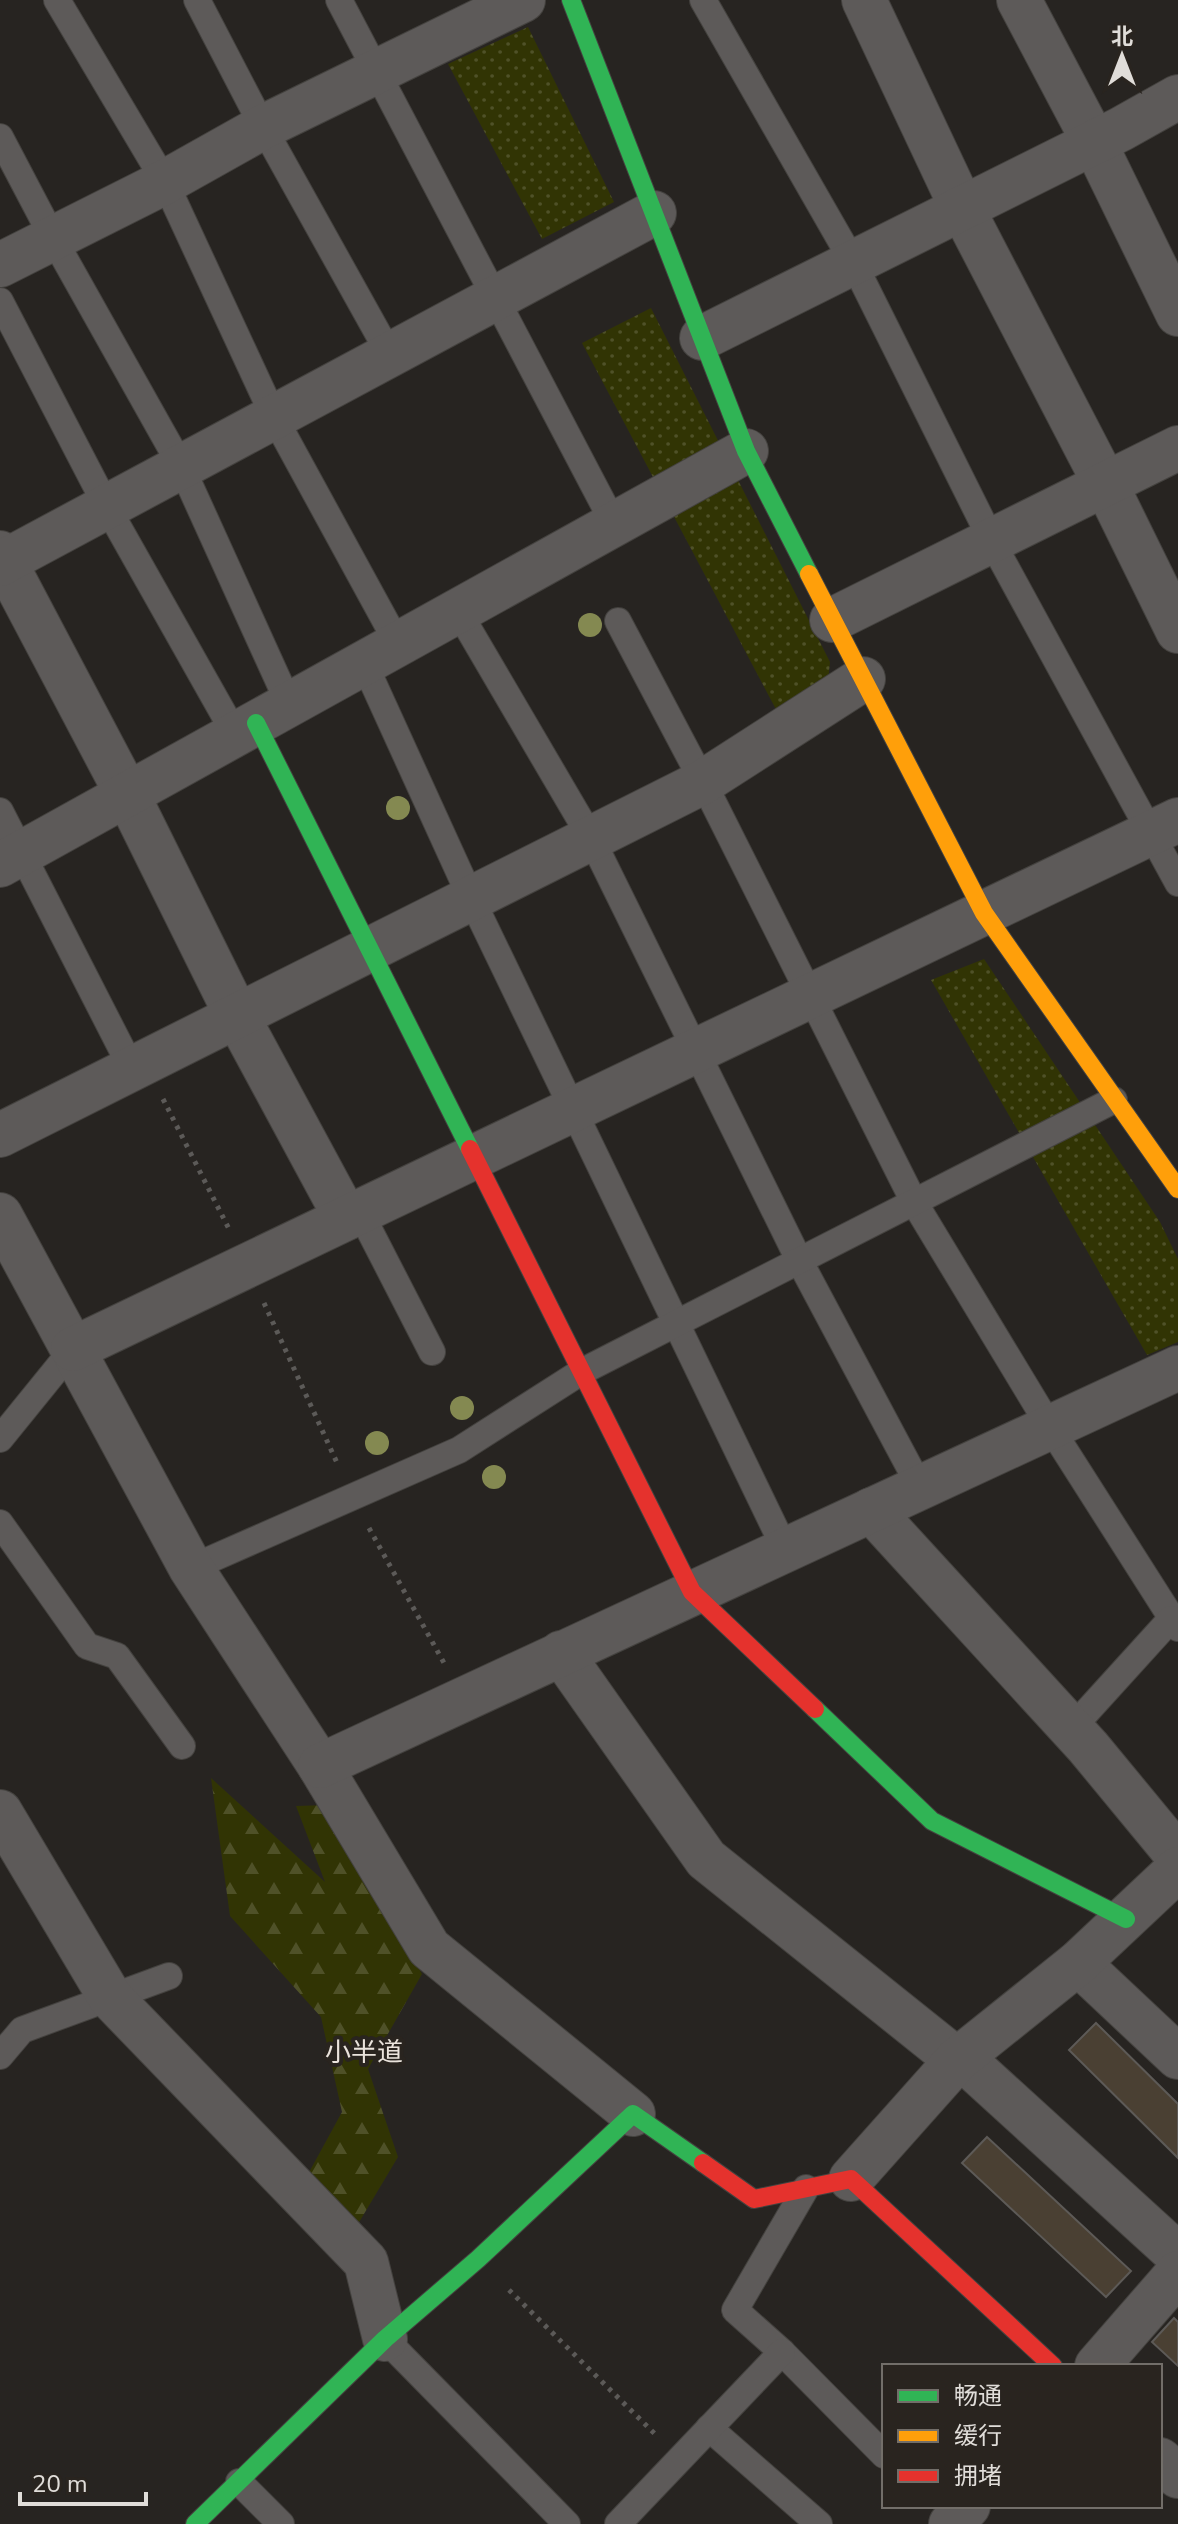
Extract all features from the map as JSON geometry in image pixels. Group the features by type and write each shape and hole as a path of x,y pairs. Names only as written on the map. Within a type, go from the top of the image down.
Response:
{"street":[{"path":"0,265 165,182 263,127 523,0"},
{"path":"571,0 746,451 832,620 984,913 1178,1189"},
{"path":"864,0 962,208 1178,631"},
{"path":"1019,0 1094,142 1178,314"},
{"path":"702,338 1178,97"},
{"path":"353,1215 237,1016 127,794 2,560 107,507 654,213"},
{"path":"832,620 1178,448"},
{"path":"11,859 746,451"},
{"path":"0,1135 703,782 863,679"},
{"path":"260,721 368,949 692,1592 932,1821 1126,1919"},
{"path":"73,1349 1164,826"},
{"path":"0,1215 191,1568 320,1766 429,1948 633,2114 754,2199 851,2179 957,2060 1078,1963 1178,1869"},
{"path":"320,1766 1178,1368"},
{"path":"871,1510 1072,1728 1178,1856"},
{"path":"561,1653 706,1859 957,2060 975,2070 1178,2255"},
{"path":"0,1812 110,1997 366,2262 385,2339"},
{"path":"1078,1963 1178,2057"},
{"path":"195,2524 385,2339 478,2259 633,2114"},
{"path":"851,2179 1051,2364"},
{"path":"1099,2364 1178,2273"},
{"path":"1162,2462 1178,2476"},
{"path":"951,2524 966,2508"}],"lane":[{"path":"57,0 165,182 381,654 471,898 785,1549"},
{"path":"197,0 263,127 390,355"},
{"path":"339,0 614,524"},
{"path":"703,0 853,262 992,540 1164,826 1178,883"},
{"path":"0,137 181,466 260,721"},
{"path":"0,301 107,507 260,721"},
{"path":"458,611 591,838 799,1260 920,1487"},
{"path":"618,621 703,782 914,1202 1050,1427 1174,1623 1072,1728"},
{"path":"0,811 11,859 138,1065"},
{"path":"191,1568 459,1450 581,1372 1114,1100"},
{"path":"353,1215 432,1352"},
{"path":"0,1439 73,1349"},
{"path":"0,1523 87,1646 117,1656 182,1746"},
{"path":"0,2056 22,2030 169,1976"},
{"path":"806,2188 735,2310 782,2352 882,2453"},
{"path":"385,2339 567,2524"},
{"path":"618,2524 782,2352"},
{"path":"709,2428 819,2524"},
{"path":"239,2482 281,2524"},
{"path":"936,2508 951,2524"}],"path":[{"path":"138,1065 247,1265 352,1496 463,1698"},
{"path":"478,2259 679,2458"}],"green space":[{"path":"528,27 614,202 542,239 448,64"},
{"path":"651,308 830,662 827,691 779,715 582,343"},
{"path":"984,959 1160,1222 1178,1259 1178,1342 1147,1355 931,980"},
{"path":"211,1778 325,1882 296,1806 327,1805 422,1974 368,2069 398,2157 355,2229 307,2176 342,2112 321,2017 230,1916"}],"building":[{"path":"1096,2023 1178,2104 1178,2158 1069,2050"},
{"path":"987,2137 1131,2271 1106,2297 962,2163"},
{"path":"1174,2318 1178,2322 1178,2366 1152,2342"}],"traffic: fast":[{"path":"571,0 746,451 809,574"},
{"path":"256,723 470,1149"},
{"path":"815,1709 932,1821 1126,1919"},
{"path":"195,2524 385,2339 478,2259 633,2114 703,2163"}],"traffic: slow":[{"path":"809,574 984,913 1178,1189"}],"traffic: jam":[{"path":"470,1149 692,1592 815,1709"},
{"path":"703,2163 754,2199 851,2179 1051,2364"}],"district":[{"name":"小半道","path":"364,2052"}]}
